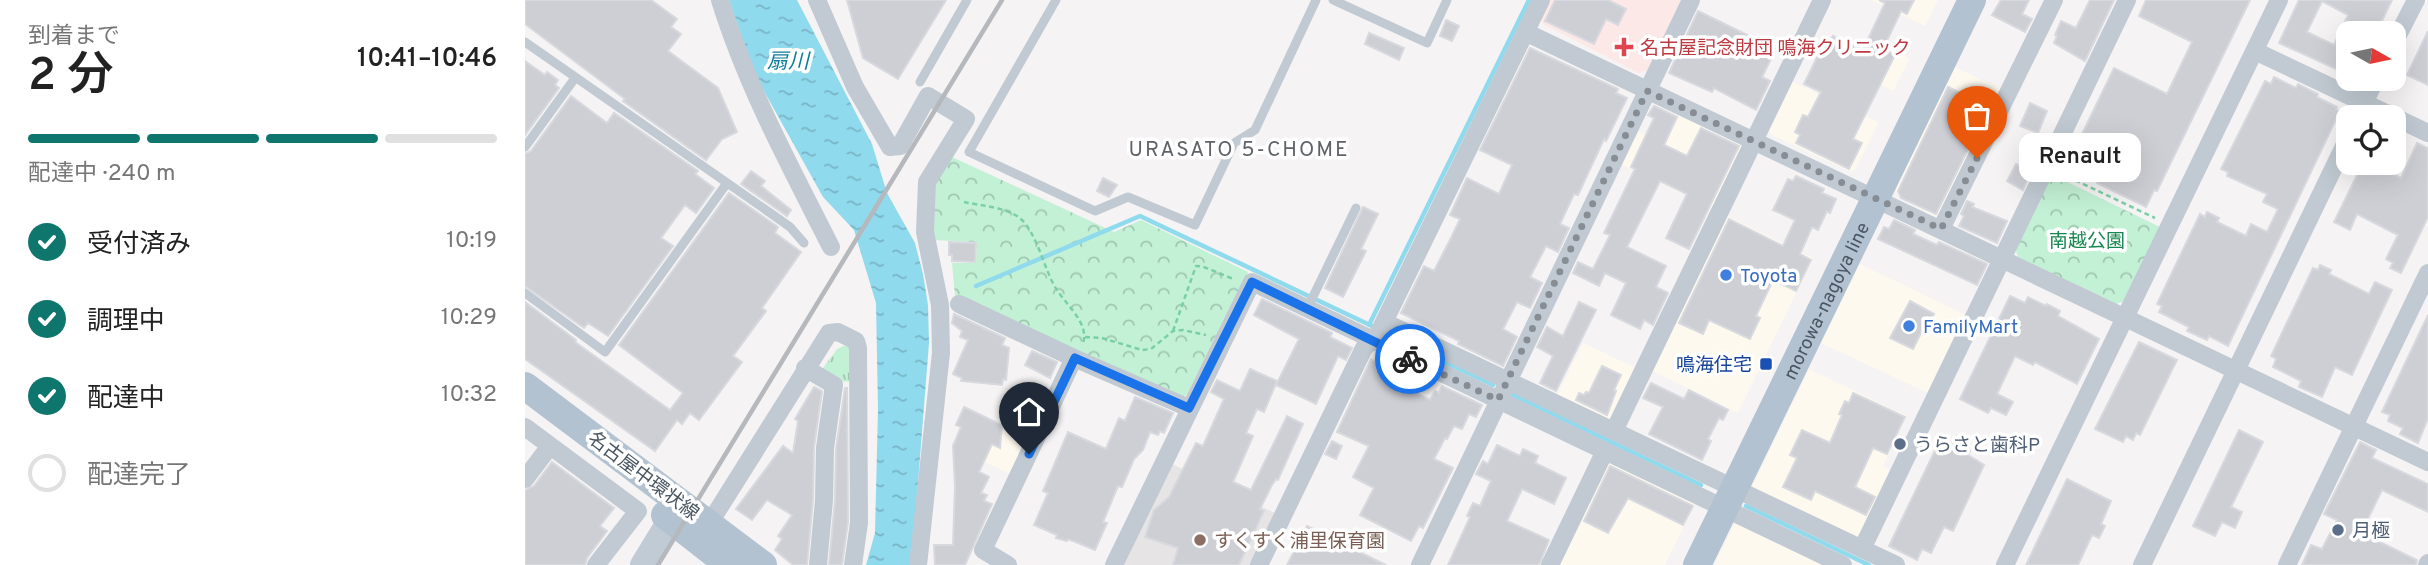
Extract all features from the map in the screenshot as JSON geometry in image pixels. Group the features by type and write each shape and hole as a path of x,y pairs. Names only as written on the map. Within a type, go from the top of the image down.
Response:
{"main road":[{"name":"morowa-nagoya line","path":"1868,196 1954,0"},
{"name":"morowa-nagoya line","path":"1681,565 1722,495 1868,196 1972,0"},
{"name":"名古屋中環状線","path":"525,386 763,565"},
{"name":"名古屋中環状線","path":"525,410 729,565"},
{"name":"morowa-nagoya line","path":"1697,565 1722,495"}],"street":[{"path":"720,0 731,37 757,101 831,247"},
{"path":"817,0 855,87 890,147 899,146 928,96 966,120 927,182 925,232 940,305 939,378 918,565"},
{"path":"1259,565 1364,348 1373,341 1384,322 1541,0"},
{"path":"1420,565 1691,0"},
{"path":"1614,431 1822,0"},
{"path":"1941,229 2054,0"},
{"path":"1862,549 2127,0"},
{"path":"2005,565 2279,0"},
{"path":"2405,21 2416,0"},
{"path":"1525,32 2428,462"},
{"path":"2255,51 2352,105"},
{"path":"2406,125 2428,133"},
{"path":"2141,565 2336,163"},
{"path":"2287,565 2428,274"},
{"path":"1114,565 1252,282 1310,302 1373,341 1605,451 1862,549 1896,565"},
{"path":"958,304 1189,408"},
{"path":"1384,322 1614,431 1843,565"},
{"path":"709,524 805,368 829,333 838,332 856,341 858,356 859,510 853,565"},
{"path":"1008,565 979,558 1075,358"},
{"path":"805,368 834,385 825,448 824,500 818,565"},
{"path":"525,427 638,511 596,565"},
{"path":"525,479 550,446"},
{"path":"1551,565 1605,451"},
{"path":"642,565 670,519"}],"lane":[{"path":"920,82 967,0"},
{"path":"1056,0 968,152 1095,211 1128,197 1195,225 1234,143 1255,130 1316,0"},
{"path":"1333,0 1353,4 1427,43 1447,0"},
{"path":"525,42 790,227 804,243"},
{"path":"525,147 575,78"},
{"path":"525,293 605,352 727,183"},
{"path":"1310,302 1356,208"}],"path":[{"path":"2047,167 2162,222"},
{"path":"964,202 994,208 1021,220 1054,286 1084,327 1085,337 1075,358"},
{"path":"1085,337 1102,338 1142,350 1151,349 1173,331 1196,266 1201,265 1222,276 1252,282"},
{"path":"1173,331 1183,330 1223,341"}],"shaded area":[{"name":"名古屋記念財団 鳴海クリニック","path":"1549,0 1682,0 1649,70 1639,73 1543,24 1541,17"},
{"path":"1871,0 1938,0 1925,26"},
{"path":"1868,38 1910,58 1893,91 1852,70"},
{"path":"1955,67 2005,91 1943,215 1937,217 1899,198 1895,188"},
{"path":"1791,81 1879,122 1855,170 1849,171 1770,134 1768,127"},
{"path":"1680,114 1740,143 1742,152 1714,209 1619,163 1635,130 1664,144"},
{"path":"1725,215 1813,258 1738,413 1651,370"},
{"path":"1860,264 1968,316 1930,394 1821,343"},
{"path":"1583,343 1636,368 1613,418 1607,421 1556,397"},
{"path":"1809,369 1907,416 1883,466 1892,471 1861,537 1855,539 1751,489"},
{"path":"989,417 1031,438 1011,474 971,456"},
{"path":"1612,461 1695,503 1665,565 1556,565 1605,464"},
{"name":"すくすく浦里保育園","path":"1172,464 1277,514 1253,565 1124,565"},
{"path":"1736,521 1821,561 1819,565 1714,565"}],"green space":[{"path":"950,156 1114,232 1141,220 1248,272 1187,395 1181,397 955,296 952,263 976,263 977,242 932,240 932,187"},
{"name":"南越公園","path":"2051,174 2160,227 2124,301 2116,304 2018,257 2015,248"},
{"path":"846,345 851,347 854,382 836,381 822,371 837,349"}],"water":[{"name":"扇川","path":"729,0 797,0 872,144 887,193 915,243 928,305 929,343 910,565 866,565 875,533 878,409 876,303 854,230 823,197 754,73"}],"building":[{"path":"525,0 651,0 677,19 671,27 681,34 668,51 718,88 737,132 722,139 706,160 623,101 625,99 525,24"},
{"path":"847,0 946,0 898,79 863,58"},
{"path":"1555,0 1608,0 1626,9 1618,25 1606,19 1594,44 1545,21"},
{"path":"1879,0 1914,0 1907,14 1901,11 1883,49 1895,55 1853,139 1862,143 1849,169 1796,143 1800,135 1795,132 1803,115 1808,117 1821,92 1804,84 1826,39 1830,41 1833,36 1863,50 1885,3"},
{"path":"2001,0 2029,0 2022,14 2032,19 2025,32 1992,15"},
{"path":"2090,0 2114,0 2085,61 2054,43 2061,21 2076,28"},
{"path":"2146,0 2250,0 2157,191 2154,190 2146,207 2097,183 2100,178 2068,163 2114,68 2167,94 2192,42 2139,16"},
{"path":"2299,0 2392,0 2382,21 2345,21 2348,15 2322,1 2307,32 2334,45 2336,41 2336,69 2279,43"},
{"path":"1698,11 1776,49 1762,77 1770,81 1756,110 1714,88 1712,92 1669,73"},
{"path":"1446,20 1459,26 1452,41 1440,36"},
{"path":"2428,31 2428,85 2407,75"},
{"path":"1369,33 1404,48 1399,60 1365,44"},
{"path":"1530,48 1618,89 1616,93 1627,98 1578,195 1574,194 1560,224 1569,228 1558,252 1546,246 1530,277 1542,283 1530,308 1517,302 1503,329 1517,337 1503,366 1401,313 1424,266 1434,271 1452,236 1460,219 1450,215 1467,178 1499,194 1512,165 1480,150"},
{"path":"525,61 545,75 547,72 558,80 555,85 559,88 525,135"},
{"path":"2274,77 2296,88 2298,84 2318,94 2317,97 2336,106 2336,119 2228,346 2209,336 2207,340 2187,331 2189,327 2159,312 2162,306 2157,304 2200,214 2205,217 2207,212 2219,218 2217,222 2246,236 2251,224 2267,232 2278,209 2263,202 2267,194 2227,176 2228,172 2221,169 2265,81 2271,84"},
{"path":"1948,87 1989,107 1936,214 1901,198 1898,191"},
{"path":"571,96 607,123 614,113 698,171 695,174 714,188 696,213 685,205 661,238 673,246 608,336 588,323 584,328 525,286 525,154 531,151"},
{"path":"2030,103 2047,111 2038,133 2020,126"},
{"path":"1654,106 1677,117 1664,145 1687,156 1701,128 1739,146 1689,249 1666,238 1687,194 1660,181 1627,247 1666,266 1656,287 1668,293 1653,325 1644,320 1640,329 1611,315 1626,283 1605,273 1599,286 1573,273 1578,262 1593,269 1610,235 1604,233 1635,169 1631,167 1654,118 1648,115"},
{"path":"2417,143 2428,148 2428,217 2401,273 2390,268 2393,263 2386,259 2398,235 2357,214 2350,230 2334,222 2357,175 2395,175 2401,178 2406,175 2406,167"},
{"path":"2016,164 2031,172 2023,190 2007,181"},
{"path":"751,171 765,181 761,186 791,210 787,216 741,184"},
{"path":"1796,176 1824,189 1822,193 1836,199 1818,230 1812,227 1800,254 1811,260 1796,291 1773,280 1756,316 1760,318 1750,339 1709,320 1703,334 1679,323 1729,219 1783,246 1795,220 1773,210 1788,179 1793,181"},
{"path":"1103,178 1117,185 1109,197 1097,191"},
{"path":"729,193 778,227 775,233 801,252 762,308 766,311 733,356 742,362 699,420 690,413 682,424 677,420 655,451 525,359 525,302 576,340 575,342 670,410 683,393 619,345"},
{"path":"1967,201 1974,204 1972,207 2007,221 1997,243 1959,226"},
{"path":"1363,207 1378,214 1361,249 1366,251 1343,297 1325,288"},
{"path":"1894,220 1915,230 1913,234 1937,245 1939,242 1987,264 1977,285 1878,239 1884,227 1889,229"},
{"path":"949,242 976,243 975,262 952,261"},
{"path":"2320,265 2331,270 2329,274 2369,294 2375,282 2392,290 2352,375 2335,367 2322,397 2299,387 2301,381 2273,367 2276,359 2271,356 2313,268 2318,270"},
{"path":"2010,296 2025,303 2028,297 2046,306 2047,304 2060,311 2058,316 2099,339 2077,384 2035,362 2033,365 2015,356 1997,394 2013,402 2006,415 1991,408 1988,413 1960,399"},
{"path":"1262,299 1332,333 1330,337 1352,348 1346,360 1338,356 1316,404 1276,385 1299,339 1254,315"},
{"path":"1910,301 1934,314 1913,349 1890,338"},
{"path":"1579,302 1596,310 1556,391 1540,383 1553,356 1537,347 1547,327 1563,336"},
{"path":"954,314 1005,338 1002,345 1009,348 1006,380 1003,379 1002,385 961,381 962,378 953,374 968,340 960,337 962,331 952,323"},
{"path":"2428,315 2428,418 2418,443 2400,434 2403,428 2388,421 2390,415 2382,412"},
{"path":"2139,342 2177,360 2140,435 2136,433 2133,440 2126,436 2123,442 2095,429"},
{"path":"1032,351 1057,362 1050,378 1025,365"},
{"path":"1371,359 1413,383 1410,390 1430,400 1435,391 1439,393 1442,386 1482,405 1476,417 1469,414 1462,429 1454,426 1434,459 1453,468 1423,528 1419,526 1411,541 1360,515 1374,488 1353,477 1369,446 1337,432"},
{"path":"1602,366 1621,375 1607,415 1576,400 1579,393 1589,393"},
{"path":"1250,369 1277,381 1264,412 1257,409 1246,433 1253,436 1233,482 1251,490 1287,416 1303,424 1278,480 1272,485 1260,509 1264,511 1239,565 1173,565 1178,548 1145,537 1154,510 1169,497 1196,443 1203,446 1224,399 1211,392 1217,380 1240,391"},
{"path":"1651,383 1684,399 1689,390 1728,410 1723,420 1719,418 1708,439 1711,441 1702,460 1649,434 1663,407 1643,398"},
{"path":"814,387 822,391 814,447 807,565 793,565 775,550 782,539 778,536 792,515 767,500 752,520 736,509 783,446 793,453 798,421 795,419"},
{"path":"845,388 848,522 842,565 829,565 836,449"},
{"path":"1853,393 1905,417 1887,454 1873,448 1855,487 1875,497 1866,515 1815,491 1811,500 1783,487 1797,458 1790,455 1802,430 1830,443 1842,415 1839,414 1845,401 1849,403"},
{"path":"1135,397 1173,413 1164,433 1160,431 1158,435 1150,432 1122,487 1118,486 1103,522 1107,523 1095,550 1068,539 1056,538 1057,535 1034,525 1048,493 1043,491 1068,432 1106,449 1119,418 1125,421"},
{"path":"964,407 1002,425 1000,448 992,444 979,472 989,477 981,493 987,495 984,501 992,504 965,565 935,565 934,545 953,545 953,446 961,427 956,425"},
{"path":"1018,407 1034,415 1029,427 1026,426 1023,432 1011,427"},
{"path":"2239,430 2263,442 2231,507 2242,512 2235,528 2222,522 2215,536 2193,526"},
{"path":"1941,438 1970,451 1968,455 1984,465 1953,531 1944,527 1931,553 1922,549 1917,560 1889,546"},
{"path":"1332,441 1342,446 1336,459 1325,454"},
{"path":"2360,442 2376,450 2372,458 2428,484 2428,512 2382,490 2361,533 2417,560 2416,565 2302,565 2311,545 2322,549 2337,520 2324,514"},
{"path":"1497,445 1520,456 1523,449 1538,456 1535,463 1566,478 1554,504 1522,489 1507,521 1549,540 1539,565 1448,565 1470,517 1467,516 1473,503 1480,506 1491,481 1476,474 1483,461 1488,464"},
{"path":"552,462 614,508 600,526 607,531 587,558 585,565 525,565 525,490 534,486"},
{"path":"1610,466 1693,506 1683,525 1628,498 1608,533 1584,521"},
{"path":"2067,479 2111,501 2101,524 2105,526 2099,538 2092,535 2078,565 2026,565"},
{"path":"1307,526 1349,547 1386,565 1287,565"}],"waterway":[{"path":"1369,325 1529,0"},
{"path":"976,286 1140,216 1372,326"},
{"path":"1390,336 1493,385"},
{"path":"1513,395 1701,485"},
{"path":"1746,506 1869,565"}],"railway":[{"path":"658,565 1002,0"}],"way so far":[{"path":"1410,359 1498,400 1647,91 1941,229 1977,158"}],"place":[{"name":"名古屋記念財団 鳴海クリニック","path":"1624,47"},
{"name":"Renault","path":"1977,158"},
{"name":"Toyota","path":"1726,275"},
{"name":"FamilyMart","path":"1909,326"},
{"name":"鳴海住宅","path":"1766,364"},
{"name":"うらさと歯科P","path":"1900,444"},
{"name":"月極","path":"2338,530"},
{"name":"すくすく浦里保育園","path":"1200,540"}],"district":[{"name":"URASATO 5-CHOME","path":"1239,149"}],"route":[{"path":"1029,454 1075,358 1189,408 1252,282 1410,359"}]}
